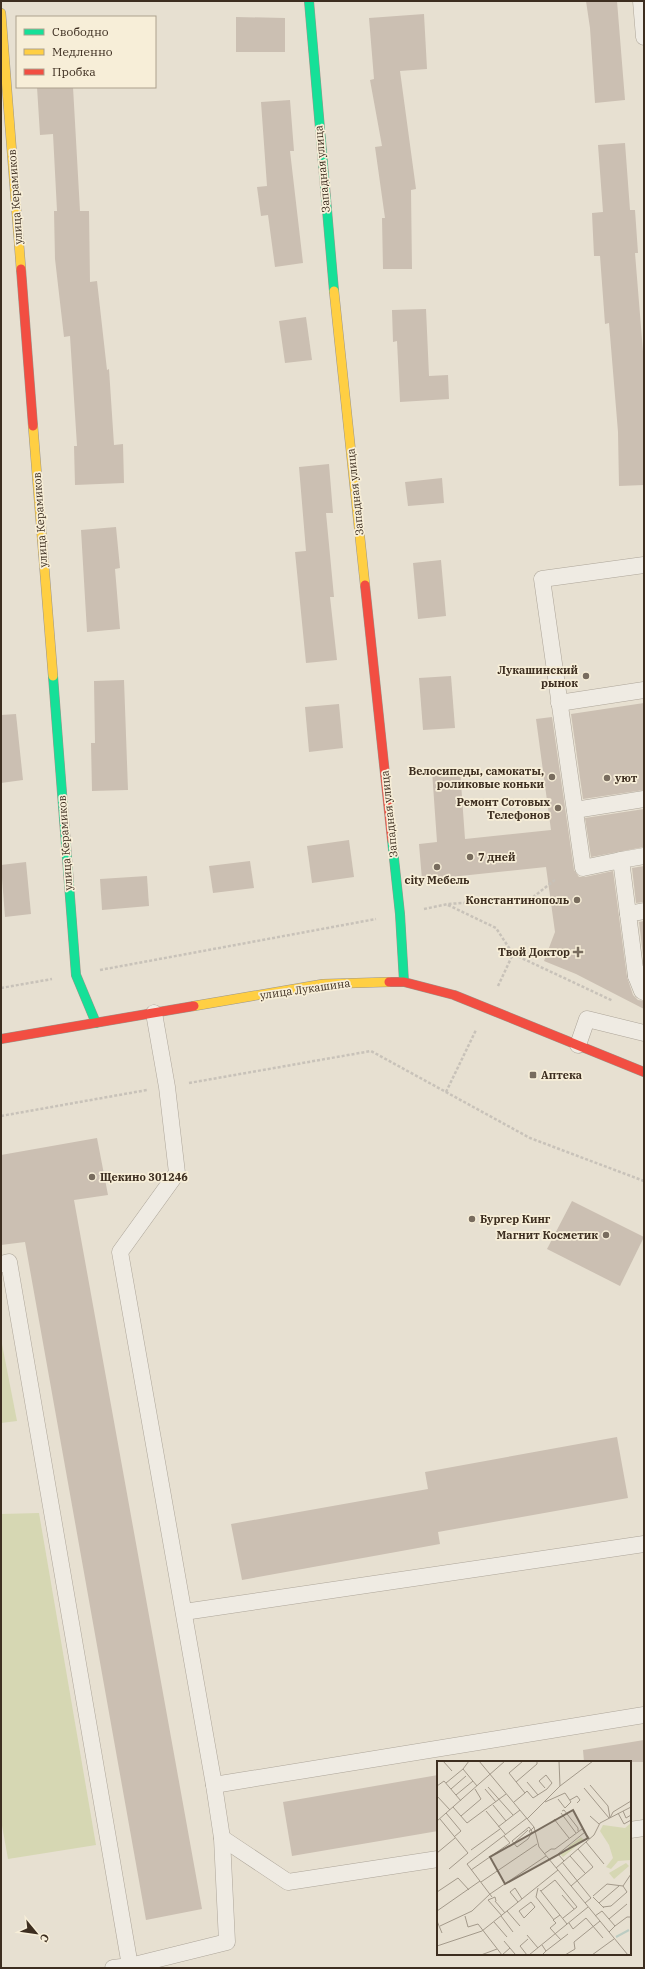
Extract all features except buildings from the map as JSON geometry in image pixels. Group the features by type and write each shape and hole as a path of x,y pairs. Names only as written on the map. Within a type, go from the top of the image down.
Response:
{"street":[{"name":"Западная улица","path":"309,1 326,223 400,914 404,982"},
{"name":"улица Керамиков","path":"1,13 76,975 96,1023"},
{"name":"улица Лукашина","path":"1,1039 323,984 369,981 404,982 454,995 644,1072"}],"lane":[{"path":"641,1 644,37"},
{"path":"644,566 542,579 583,868 644,856"},
{"path":"559,703 644,690"},
{"path":"574,810 644,799"},
{"path":"621,860 628,914 642,991 644,992"},
{"path":"628,914 644,911"},
{"path":"113,1968 130,1966 227,1942 222,1838 214,1785 120,1252 177,1173 167,1087 154,1013"},
{"path":"578,1045 588,1019 644,1033"},
{"path":"1,1264 9,1262 130,1966"},
{"path":"184,1612 644,1544"},
{"path":"214,1785 644,1715"},
{"path":"631,1830 644,1828"},
{"path":"222,1838 288,1882 437,1859"}],"path":[{"path":"1,988 448,904 532,898 556,879"},
{"path":"448,904 496,928 513,954 616,1003"},
{"path":"1,1116 102,1097 371,1052 530,1138 644,1181"}],"green space":[{"path":"1,1339 17,1421 1,1423"},
{"path":"39,1513 96,1845 8,1859 1,1820 1,1514"}],"traffic: fast":[{"path":"309,1 334,291"},
{"path":"53,676 76,975 96,1023"},
{"path":"392,840 400,914 404,982"}],"traffic: slow":[{"path":"1,13 21,269"},
{"path":"334,291 365,585"},
{"path":"33,426 53,676"},
{"path":"194,1006 323,984 389,982"}],"traffic: jam":[{"path":"21,269 33,426"},
{"path":"365,585 392,840"},
{"path":"389,982 404,982 454,995 644,1072"},
{"path":"1,1039 194,1006"}],"place":[{"name":"Лукашинский рынок","path":"586,676"},
{"name":"Велосипеды, самокаты, роликовые коньки","path":"552,777"},
{"name":"уют","path":"607,778"},
{"name":"Ремонт Сотовых Телефонов","path":"558,808"},
{"name":"7 дней","path":"470,857"},
{"name":"city Мебель","path":"437,867"},
{"name":"Константинополь","path":"577,900"},
{"name":"Твой Доктор","path":"578,952"},
{"name":"Аптека","path":"533,1075"},
{"name":"Щекино 301246","path":"92,1177"},
{"name":"Бургер Кинг","path":"472,1219"},
{"name":"Магнит Косметик","path":"606,1235"}]}
